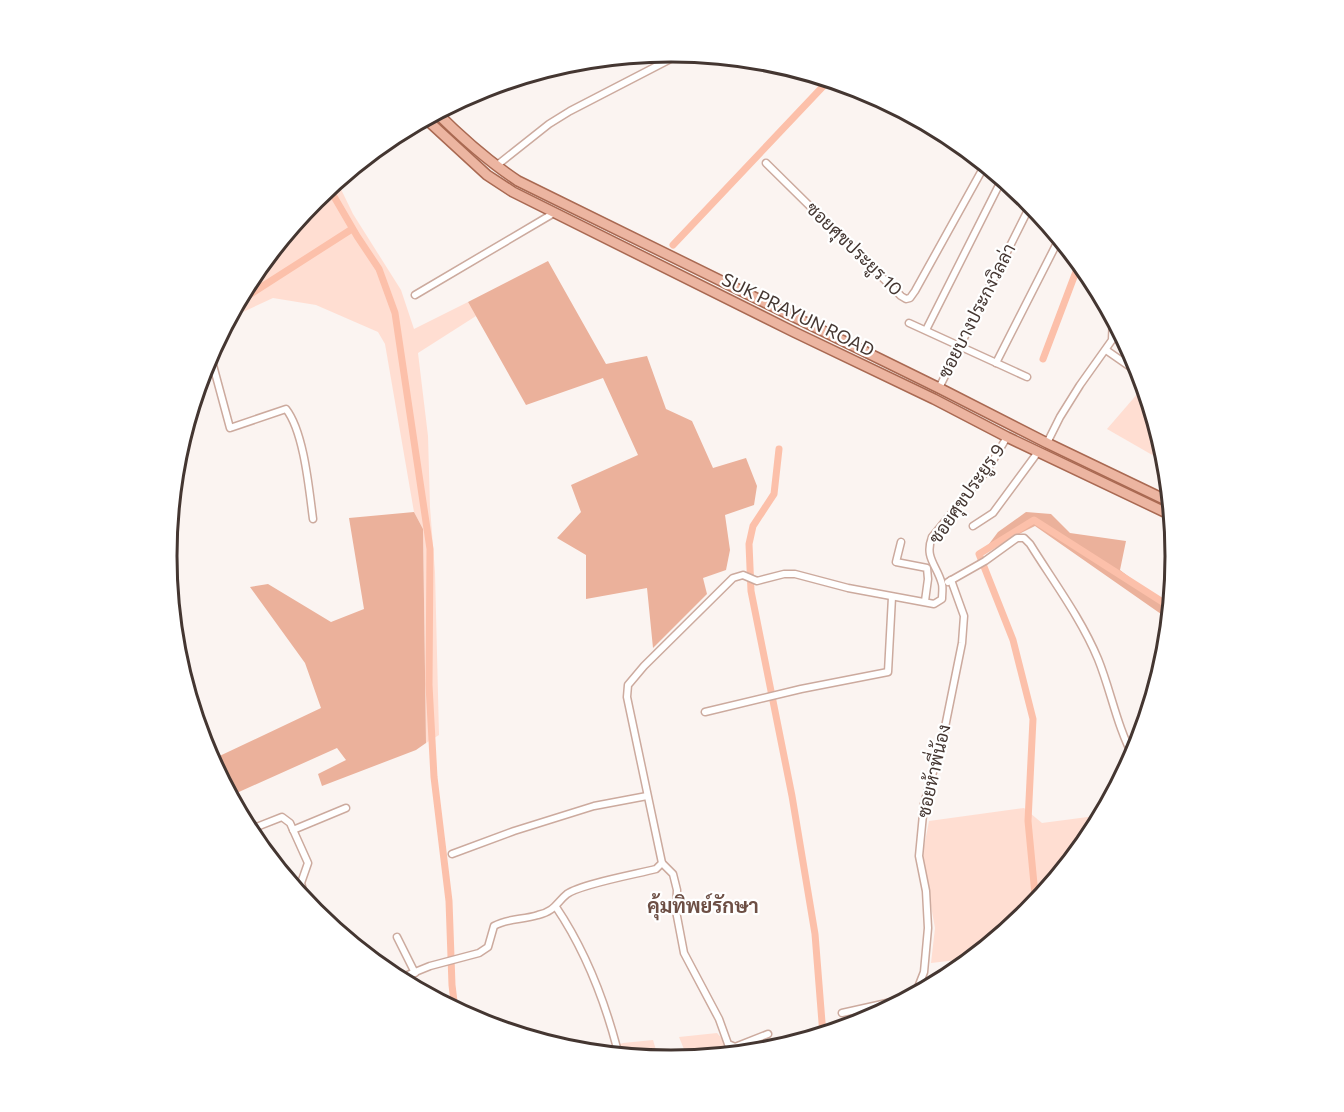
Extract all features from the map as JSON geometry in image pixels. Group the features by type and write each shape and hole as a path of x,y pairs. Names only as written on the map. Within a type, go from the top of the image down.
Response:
{"main road":[{"name":"SUK PRAYUN ROAD","path":"442,118 496,166 518,181 939,388 1047,444 1163,498"},
{"name":"SUK PRAYUN ROAD","path":"431,124 458,151 487,175 513,192 1007,437 1164,512"},
{"path":"934,399 939,388"}],"street":[{"path":"496,166 542,129 570,111 664,62"},
{"name":"ซอยศุขประยูร 10","path":"766,163 906,299 912,297 982,171"},
{"path":"926,330 1000,186"},
{"name":"ซอยบางประกงวิลล่า","path":"939,388 1027,212"},
{"path":"416,295 554,213"},
{"path":"996,363 1056,245"},
{"path":"909,323 1027,377"},
{"path":"1047,444 1060,417 1106,350 1114,333"},
{"path":"1106,350 1128,366"},
{"path":"214,369 230,428 286,409 293,418 305,468 313,519"},
{"name":"ซอยศุขประยูร 9","path":"943,585 928,548 932,537 988,469 1007,437"},
{"path":"973,526 993,513 1038,452"},
{"path":"733,1046 728,1044 719,1019 684,953 676,911 677,890 673,874 662,863 627,696 628,685 644,666 733,578 743,574 757,581 784,574 795,574 848,588 934,604 942,599 943,585 985,561 1017,538 1024,538 1080,625 1098,659 1129,746"},
{"path":"901,542 896,562 927,568 934,567"},
{"path":"925,601 927,568"},
{"name":"ซอยห้าพี่น้อง","path":"919,984 924,972 928,928 926,891 919,856 924,804 943,737 962,643 964,616 959,596 951,580"},
{"path":"705,712 801,689 888,672 892,597"},
{"path":"452,854 514,831 594,806 647,796"},
{"path":"293,830 346,808"},
{"path":"258,826 282,817 290,822 308,863 301,883"},
{"path":"410,975 430,966 479,953 488,947 494,926 502,921 539,915 556,908 568,894 585,887 656,869 662,863"},
{"path":"556,908 577,944 605,1008 617,1047"},
{"path":"397,937 415,973"},
{"name":"ซอยห้าพี่น้อง","path":"842,1012 883,1003"},
{"path":"738,1046 768,1034"}],"shaded area":[{"path":"341,189 353,214 401,290 414,329 468,302 476,316 418,353 428,436 435,572 439,735 426,743 423,529 414,512 385,344 378,332 316,305 273,298 242,312 272,266 300,230"},
{"path":"548,261 606,364 647,356 666,409 692,421 713,468 746,458 757,486 754,505 725,515 730,550 726,570 703,578 707,594 653,648 647,588 586,599 586,555 557,538 581,512 571,485 638,455 603,378 526,405 468,302"},
{"path":"1138,393 1156,457 1107,429"},
{"path":"414,512 423,529 426,743 416,750 322,786 318,774 346,760 337,748 238,792 220,756 321,708 305,663 250,587 268,584 331,622 364,609 349,518"},
{"path":"1026,512 1051,514 1070,533 1126,541 1120,570 1164,604 1163,615 1035,526 983,552 998,532"},
{"path":"1024,808 1042,823 1092,816 1044,882 998,928 957,960 931,963 935,928 922,857 929,821"},
{"path":"717,1033 729,1047 684,1050 679,1037"},
{"path":"653,1040 656,1049 619,1047 618,1045"}],"waterway":[{"path":"673,245 824,86"},
{"path":"333,196 379,269 395,313 430,549 429,685 434,777 449,901 454,1000"},
{"path":"255,291 352,229"},
{"path":"1043,359 1076,271"},
{"path":"779,449 774,494 753,526 749,544 751,591 792,796 815,934 822,1027"},
{"path":"1035,892 1028,821 1033,719 1013,640 979,554 1034,520 1164,603"}],"district":[{"name":"คุ้มทิพย์รักษา","path":"703,906"}]}
